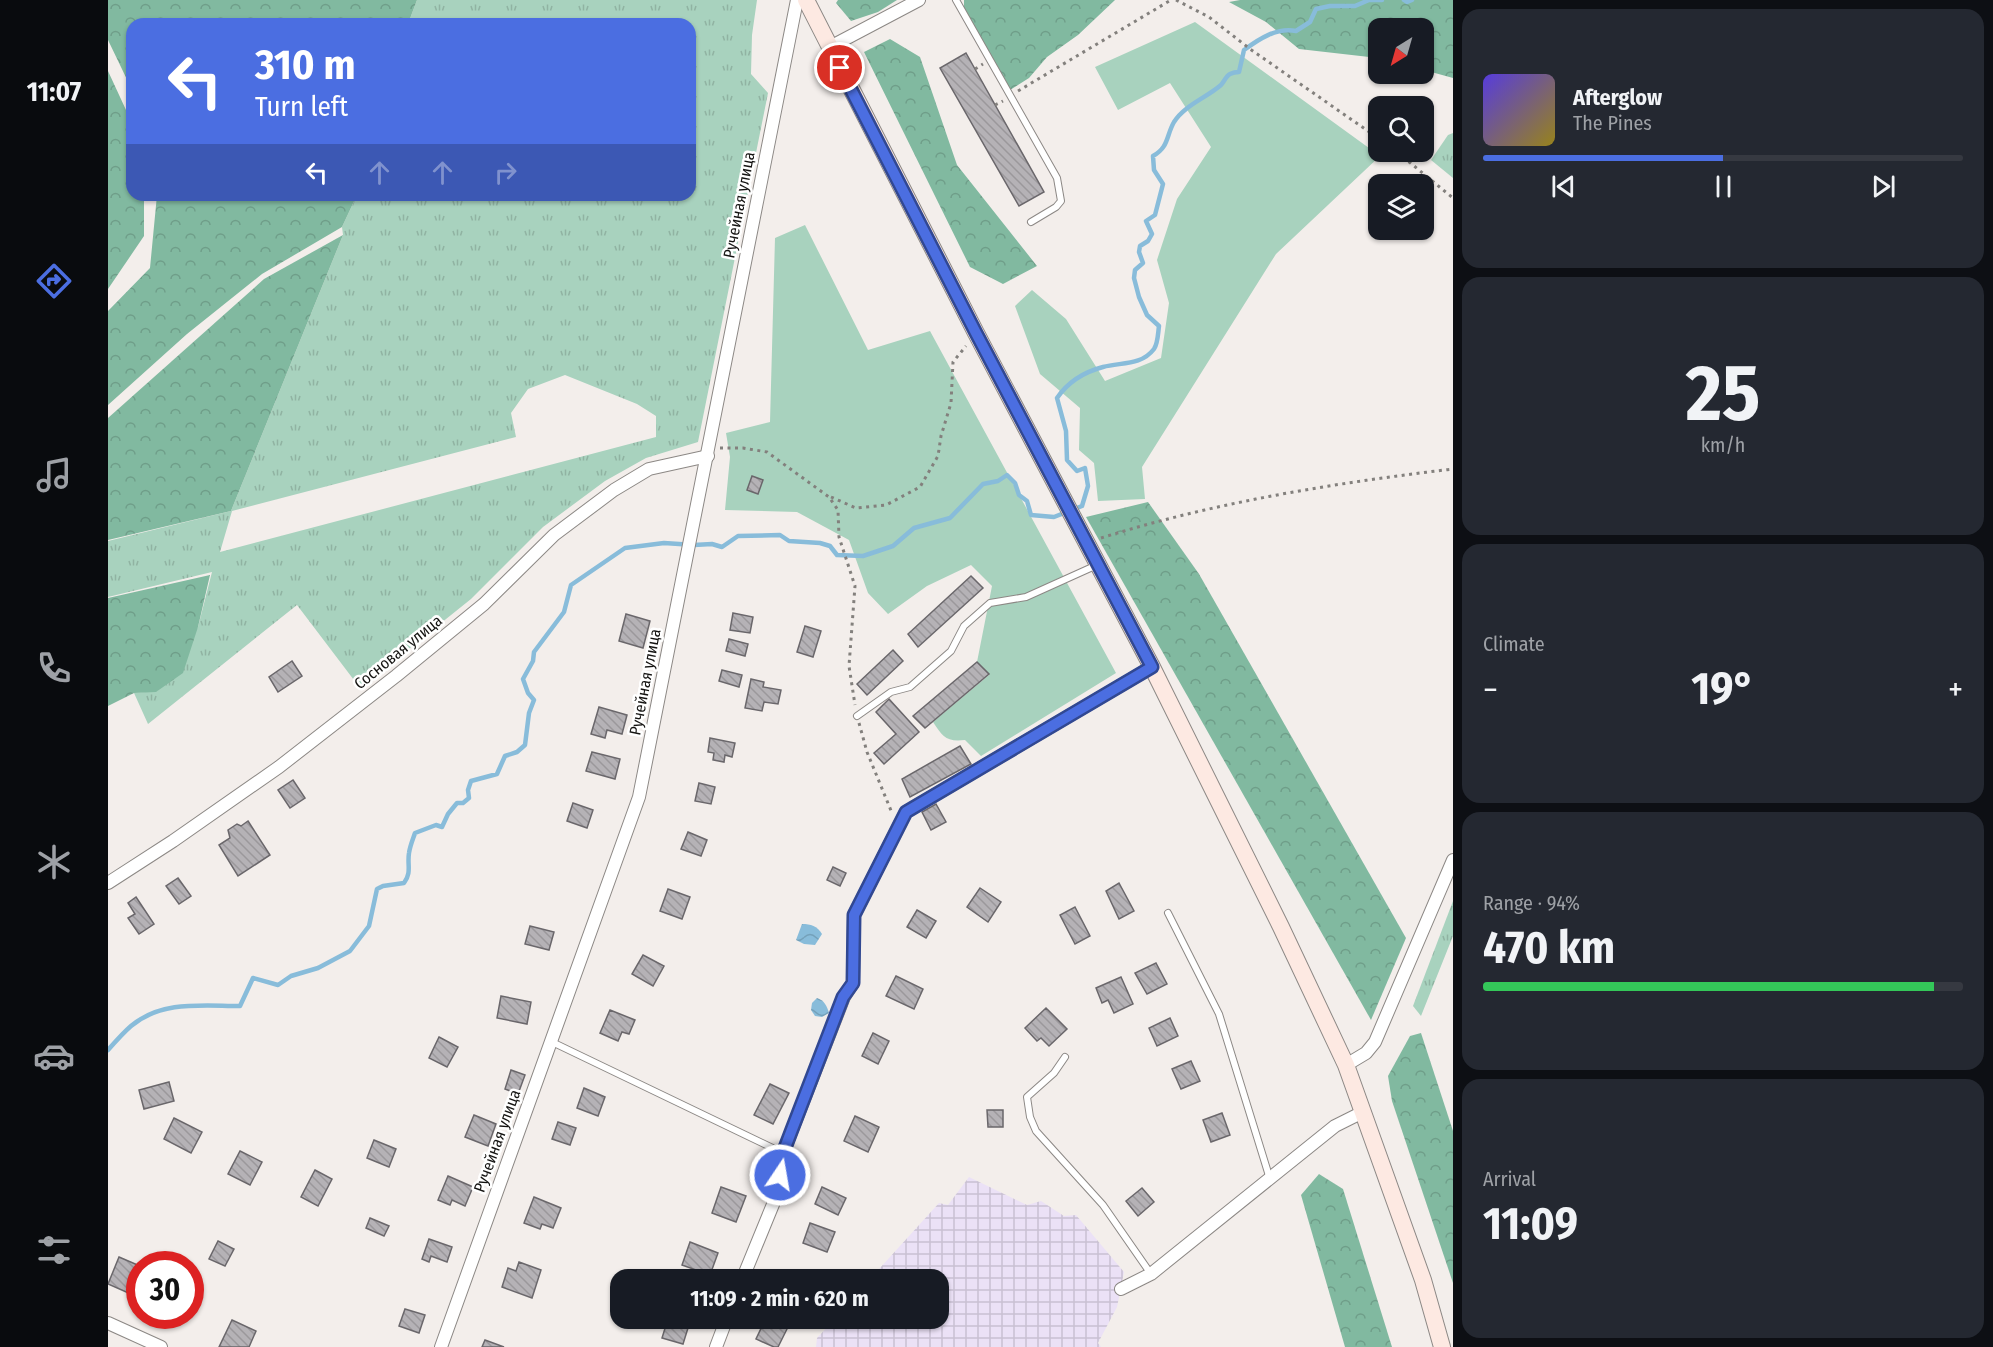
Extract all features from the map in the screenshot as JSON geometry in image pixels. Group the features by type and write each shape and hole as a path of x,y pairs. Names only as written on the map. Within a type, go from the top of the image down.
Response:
{"main road":[{"path":"806,0 976,333 1152,667 1276,917 1346,1065 1423,1280 1442,1347"}],"street":[{"name":"Ручейная улица","path":"441,1347 639,797 797,0"},
{"path":"830,47 919,0"},
{"name":"Сосновая улица","path":"108,883 279,766 396,676 484,604 554,535 614,490 649,469 708,452"},
{"path":"747,1269 776,1197 783,1153 843,997 853,983 854,915 906,812 1152,667"},
{"path":"1346,1065 1366,1053 1375,1042 1453,860"},
{"path":"1120,1288 1151,1274 1335,1126 1363,1112"},
{"path":"108,1323 161,1347"},
{"path":"716,1347 723,1329"}],"lane":[{"path":"956,0 1057,178 1061,201 1056,207 1031,222"},
{"path":"857,716 891,692 910,687 951,651 964,626 990,603 1026,597 1098,565"},
{"path":"1168,912 1219,1014 1270,1180"},
{"path":"552,1042 783,1153"},
{"path":"1065,1056 1054,1073 1028,1097 1030,1117 1036,1131 1103,1205 1151,1274"}],"path":[{"path":"1011,97 1028,84 1171,0"},
{"path":"1176,0 1209,17 1368,131"},
{"path":"1409,162 1453,198"},
{"path":"708,452 743,448 766,452 829,497 856,508 886,505 920,487 938,456 941,436 951,403 953,362 976,333"},
{"path":"1085,543 1139,526 1228,504 1365,479 1453,469"},
{"path":"829,497 838,510 839,537 855,586 849,666 857,716 867,752 898,828"}],"shaded area":[{"path":"969,1177 1027,1205 1041,1201 1064,1216 1076,1215 1124,1272 1117,1307 1098,1343 1101,1347 816,1347 817,1338 826,1329 949,1329 949,1269 879,1269 939,1203 948,1205"}],"green space":[{"path":"108,0 417,0 410,18 126,18 126,78 108,40"},
{"path":"417,0 757,0 752,35 751,74 768,93 698,442 646,458 605,481 543,527 471,599 360,688 297,605 148,724 134,693 157,691 198,627 212,572 108,597 108,541 231,511 343,235 342,227 354,201 696,201 696,18 410,18","holes":["565,375 637,404 656,416 656,437 220,552 232,511 516,437 511,413 528,389"]},
{"path":"838,0 897,0 878,12 851,21 836,3"},
{"path":"964,0 1115,0 1078,35 1047,57 1029,78 1010,90 964,10"},
{"path":"1240,0 1453,0 1453,78 1434,73 1434,18 1368,18 1368,57 1299,49 1266,22 1229,2"},
{"path":"1195,22 1368,147 1368,162 1374,162 1276,254 1142,467 1145,499 1098,501 1094,463 1079,450 1080,408 1040,374 1015,306 1032,290 1066,319 1105,381 1161,358 1169,303 1157,260 1177,199 1211,147 1170,83 1118,110 1095,67"},
{"path":"890,39 920,57 957,165 1037,266 1003,284 970,267 864,52"},
{"path":"108,71 126,110 126,201 144,201 144,236 108,289"},
{"path":"1453,133 1453,178 1433,162 1434,156 1448,135"},
{"path":"156,201 354,201 342,227 262,274 187,334 108,405 108,311 150,268"},
{"path":"805,225 868,350 930,331 1116,673 981,756 965,740 953,740 946,737 933,722 989,675 977,662 992,586 971,565 927,586 888,614 868,593 849,540 797,512 725,510 730,457 726,433 770,422 775,238"},
{"path":"343,235 231,511 108,540 108,418 264,279"},
{"path":"1148,502 1199,574 1406,938 1371,1020 1086,517"},
{"path":"210,575 198,627 183,673 156,692 134,693 108,706 108,598"},
{"path":"1453,901 1453,936 1421,1016 1413,1006"},
{"path":"1421,1033 1453,1131 1453,1283 1392,1101 1388,1076 1410,1036"},
{"path":"1319,1174 1343,1189 1392,1347 1345,1347 1301,1195"}],"water":[{"path":"802,924 814,926 822,934 815,945 804,944 796,940"},
{"path":"817,998 822,1000 829,1013 822,1017 815,1016 811,1010 812,1003"}],"building":[{"path":"966,53 1044,192 1019,206 940,68"},
{"path":"752,476 763,480 758,494 747,490"},
{"path":"971,576 983,588 918,647 908,634"},
{"path":"733,613 753,617 750,633 730,630"},
{"path":"626,614 650,621 643,648 619,641"},
{"path":"805,626 821,631 813,657 797,652"},
{"path":"729,639 748,644 745,656 726,651"},
{"path":"893,650 903,661 867,695 857,684"},
{"path":"292,661 302,676 278,692 269,677"},
{"path":"977,662 989,674 925,728 913,716"},
{"path":"722,670 742,675 739,687 719,681"},
{"path":"751,679 764,682 763,687 781,690 778,704 764,702 762,711 745,708"},
{"path":"889,699 919,732 884,764 874,753 896,734 876,712"},
{"path":"599,707 627,715 622,734 607,730 605,738 591,734"},
{"path":"710,738 735,743 732,757 725,755 724,762 713,760 714,753 708,752"},
{"path":"960,746 971,764 910,797 902,779"},
{"path":"592,752 620,759 615,779 586,771"},
{"path":"293,780 305,798 290,808 278,790"},
{"path":"699,783 715,787 711,804 695,801"},
{"path":"573,803 593,810 587,828 567,821"},
{"path":"936,804 946,822 931,830 922,812"},
{"path":"248,821 270,855 238,876 219,845 230,838 228,830"},
{"path":"688,832 707,840 701,856 681,849"},
{"path":"833,867 846,873 840,886 827,880"},
{"path":"178,878 191,896 179,904 166,886"},
{"path":"1119,883 1134,911 1119,919 1106,891"},
{"path":"980,888 1001,902 988,922 967,907"},
{"path":"668,889 690,897 682,919 660,911"},
{"path":"136,897 154,924 139,934 128,918 135,914 128,903"},
{"path":"1075,907 1090,936 1075,944 1060,915"},
{"path":"917,910 936,921 926,938 907,927"},
{"path":"530,926 554,932 549,950 525,944"},
{"path":"643,955 664,966 653,986 632,974"},
{"path":"1156,963 1167,984 1147,994 1135,973"},
{"path":"896,976 923,989 914,1009 886,996"},
{"path":"1121,977 1133,1004 1114,1013 1108,1000 1102,1003 1096,988"},
{"path":"501,996 531,1002 527,1024 497,1018"},
{"path":"1046,1008 1067,1029 1049,1046 1041,1038 1037,1041 1025,1028"},
{"path":"610,1010 635,1020 629,1034 622,1032 618,1041 600,1033"},
{"path":"1170,1018 1178,1036 1157,1046 1149,1028"},
{"path":"873,1033 889,1041 878,1064 862,1056"},
{"path":"439,1037 458,1047 447,1067 429,1058"},
{"path":"1191,1061 1200,1081 1181,1089 1172,1069"},
{"path":"511,1070 525,1075 518,1094 505,1089"},
{"path":"169,1082 174,1101 144,1109 139,1090"},
{"path":"770,1084 789,1093 773,1124 754,1115"},
{"path":"584,1088 605,1097 598,1116 577,1108"},
{"path":"987,1110 1003,1110 1003,1127 988,1127"},
{"path":"1222,1113 1230,1135 1211,1142 1203,1120"},
{"path":"474,1115 496,1124 488,1146 465,1137"},
{"path":"855,1116 879,1127 868,1152 844,1141"},
{"path":"174,1118 202,1132 191,1153 164,1139"},
{"path":"558,1122 576,1128 570,1145 552,1139"},
{"path":"374,1140 396,1149 389,1167 367,1158"},
{"path":"240,1151 262,1162 250,1185 228,1174"},
{"path":"315,1170 332,1179 318,1206 301,1197"},
{"path":"448,1176 473,1187 465,1206 452,1200 450,1205 438,1200"},
{"path":"721,1187 746,1196 736,1222 712,1213"},
{"path":"822,1187 846,1198 838,1215 815,1204"},
{"path":"1142,1188 1154,1202 1138,1216 1126,1201"},
{"path":"534,1197 561,1208 553,1228 542,1224 540,1229 524,1223"},
{"path":"370,1218 389,1226 384,1236 366,1228"},
{"path":"810,1223 835,1232 827,1252 803,1243"},
{"path":"429,1239 452,1247 447,1262 431,1256 429,1262 422,1259"},
{"path":"218,1241 234,1249 225,1266 209,1259"},
{"path":"690,1242 718,1253 712,1269 693,1269 682,1265"},
{"path":"119,1257 126,1260 126,1292 108,1284"},
{"path":"519,1262 541,1270 532,1298 502,1287 508,1268 516,1271"},
{"path":"405,1309 425,1315 419,1333 399,1326"},
{"path":"232,1320 256,1331 249,1347 219,1347"},
{"path":"665,1329 688,1329 683,1344 662,1338"},
{"path":"761,1329 787,1329 778,1347 756,1339"},
{"path":"485,1340 504,1347 482,1347"}],"waterway":[{"path":"108,1050 131,1026 156,1012 183,1006 240,1006 253,978 278,985 291,976 318,968 350,951 369,926 377,889 404,883 409,872 409,850 415,833 436,825 442,827 448,814 457,803 463,803 469,798 468,790 471,781 497,774 505,756 517,752 525,745 529,713 534,700 528,693 523,679 533,661 534,652 564,612 571,585 625,548 664,543 712,544 722,547 738,536 780,535 789,541 830,546 837,555 863,556 893,546 914,528 950,518 983,484 998,481 1007,475 1015,483 1019,495 1027,501 1031,515 1054,517 1082,506 1088,486 1085,468 1077,471 1067,460 1066,431 1057,398 1071,382 1083,375 1103,367 1137,361 1149,354 1155,347 1159,326 1147,315 1134,278 1135,270 1143,263 1139,252 1140,246 1148,241 1152,234 1146,221 1155,215 1163,184 1154,170 1153,156 1165,145 1171,127 1179,116 1221,85 1229,75 1239,72 1244,50 1275,32 1296,31 1310,22 1316,9 1330,6 1355,6 1369,0 1382,0"},
{"path":"1404,0 1407,2 1412,0"}],"route":[{"path":"780,1175 783,1153 843,997 853,983 854,915 906,812 1152,667 1068,511 840,68"}]}
